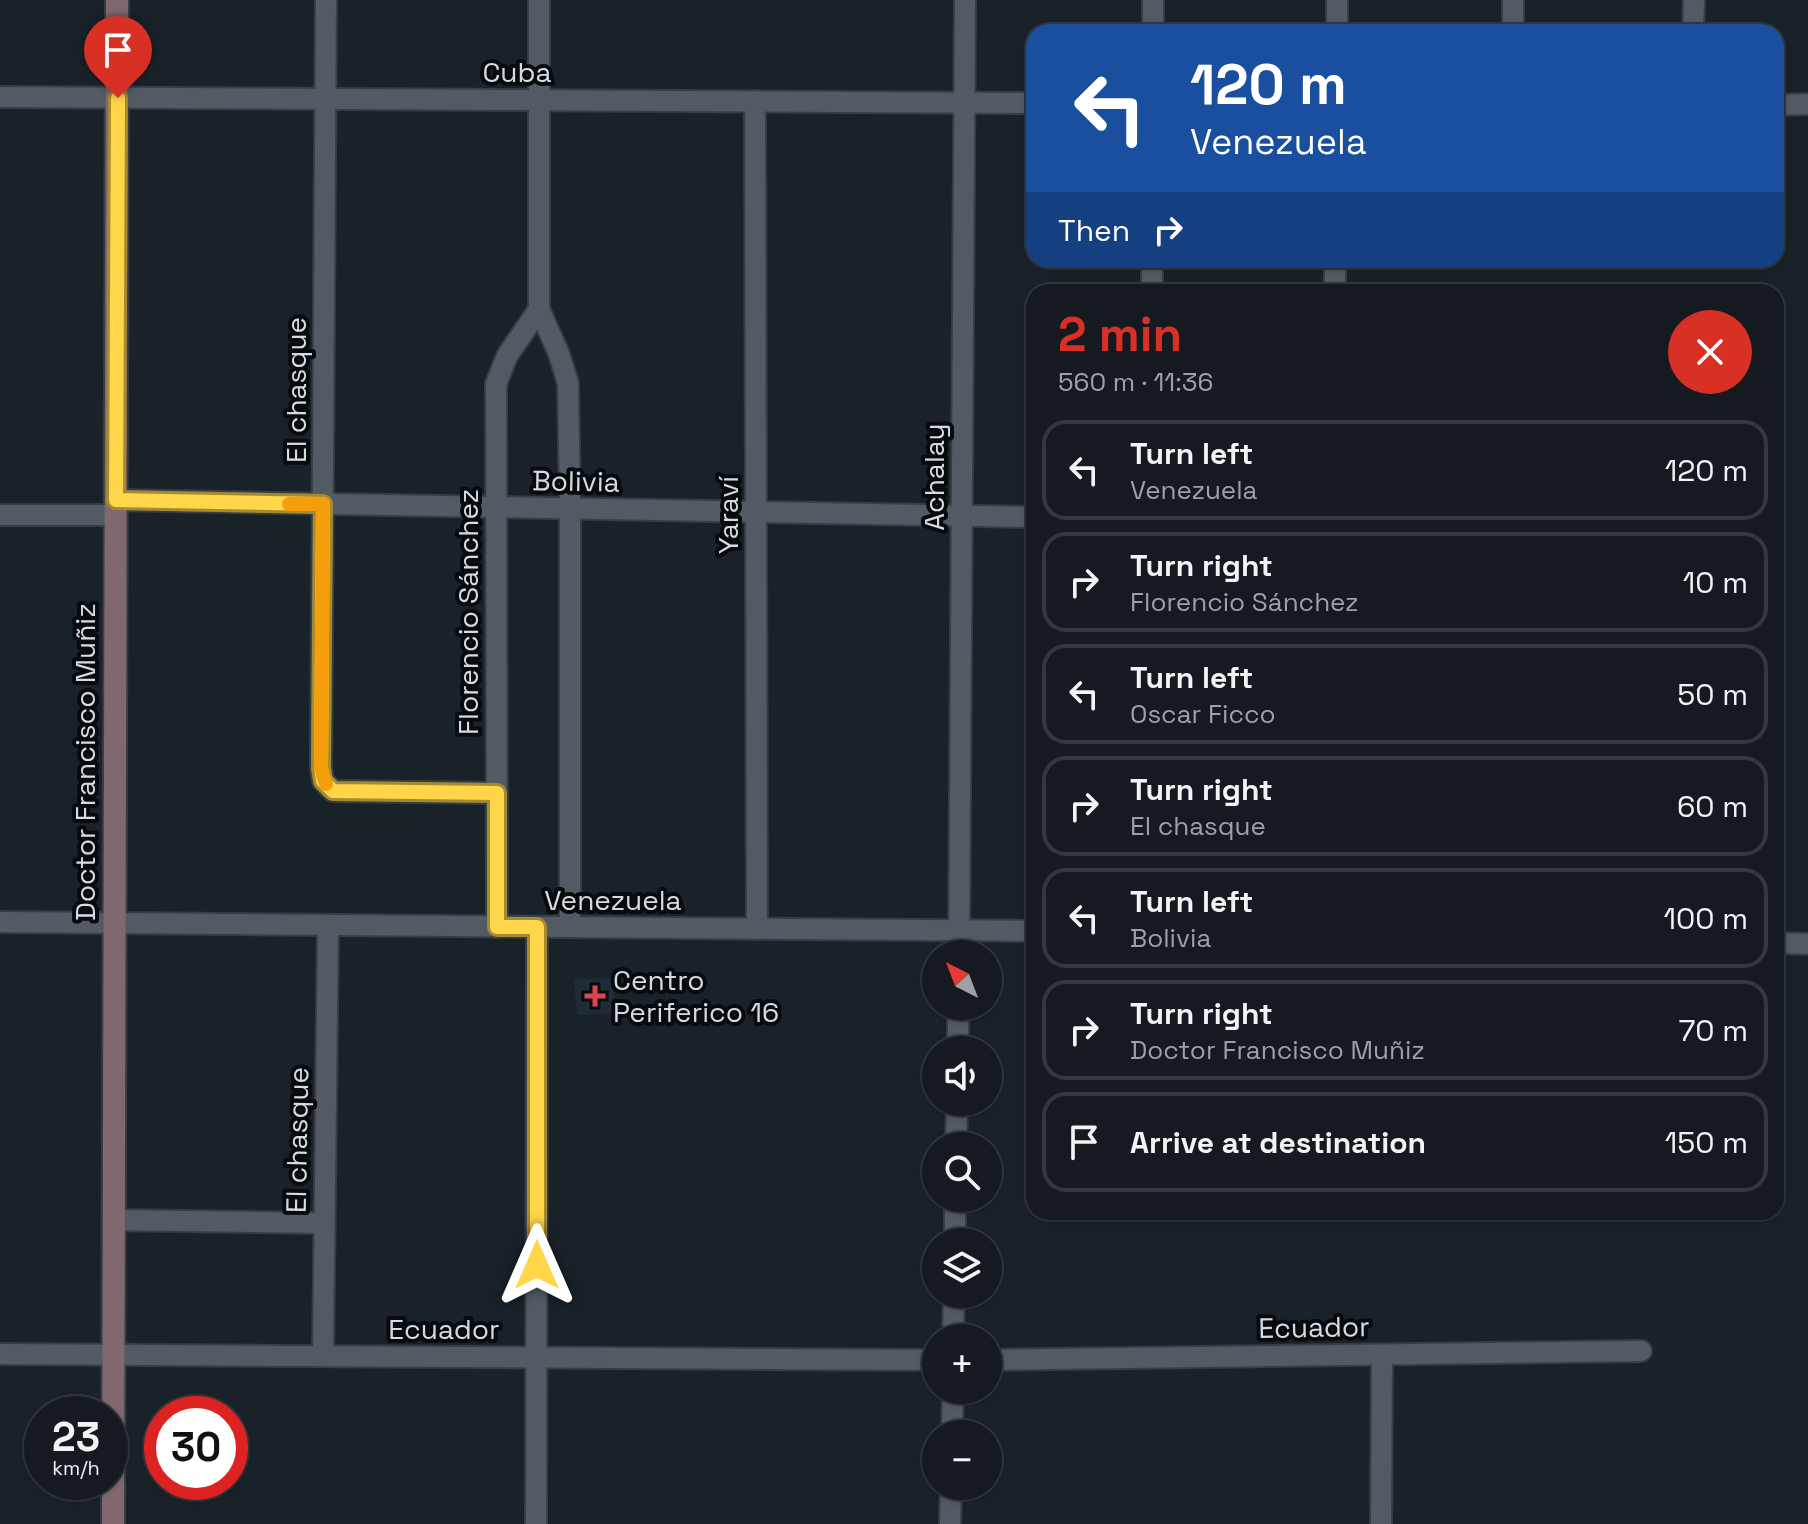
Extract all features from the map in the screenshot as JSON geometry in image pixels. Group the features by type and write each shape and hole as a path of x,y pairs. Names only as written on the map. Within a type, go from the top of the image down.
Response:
{"main road":[{"name":"Doctor Francisco Muñiz","path":"113,1524 117,0"}],"street":[{"name":"El chasque","path":"326,0 323,781 333,791 497,793"},
{"path":"539,0 539,309 568,383 570,927"},
{"name":"Achalay","path":"959,940 965,0"},
{"path":"1153,0 1153,24"},
{"path":"1337,0 1337,24"},
{"path":"1513,0 1513,24"},
{"path":"1693,24 1694,0"},
{"name":"Cuba","path":"0,97 1026,103"},
{"name":"Yaraví","path":"755,101 757,929"},
{"path":"1784,105 1808,104"},
{"name":"Florencio Sánchez","path":"497,927 496,384 507,356 539,309"},
{"name":"Bolivia","path":"0,515 116,508 323,504 1026,517"},
{"name":"Venezuela","path":"0,922 1026,931"},
{"name":"El chasque","path":"323,1356 328,925"},
{"path":"536,1524 537,927"},
{"path":"1784,943 1808,944"},
{"path":"114,1220 324,1223"},
{"name":"Ecuador","path":"1002,1360 1641,1351"},
{"name":"Ecuador","path":"0,1354 922,1360"},
{"path":"1381,1524 1382,1355"},
{"path":"950,1524 951,1500"}],"shaded area":[{"name":"Centro Periferico 16","path":"613,978 615,1014 577,1015 574,979"}],"slow traffic":[{"path":"289,504 323,504 321,768 326,784"}],"place":[{"name":"Centro Periferico 16","path":"595,996"}],"route":[{"path":"118,98 116,500 323,504 323,781 333,791 497,793 497,927 537,927 537,1265"}]}
